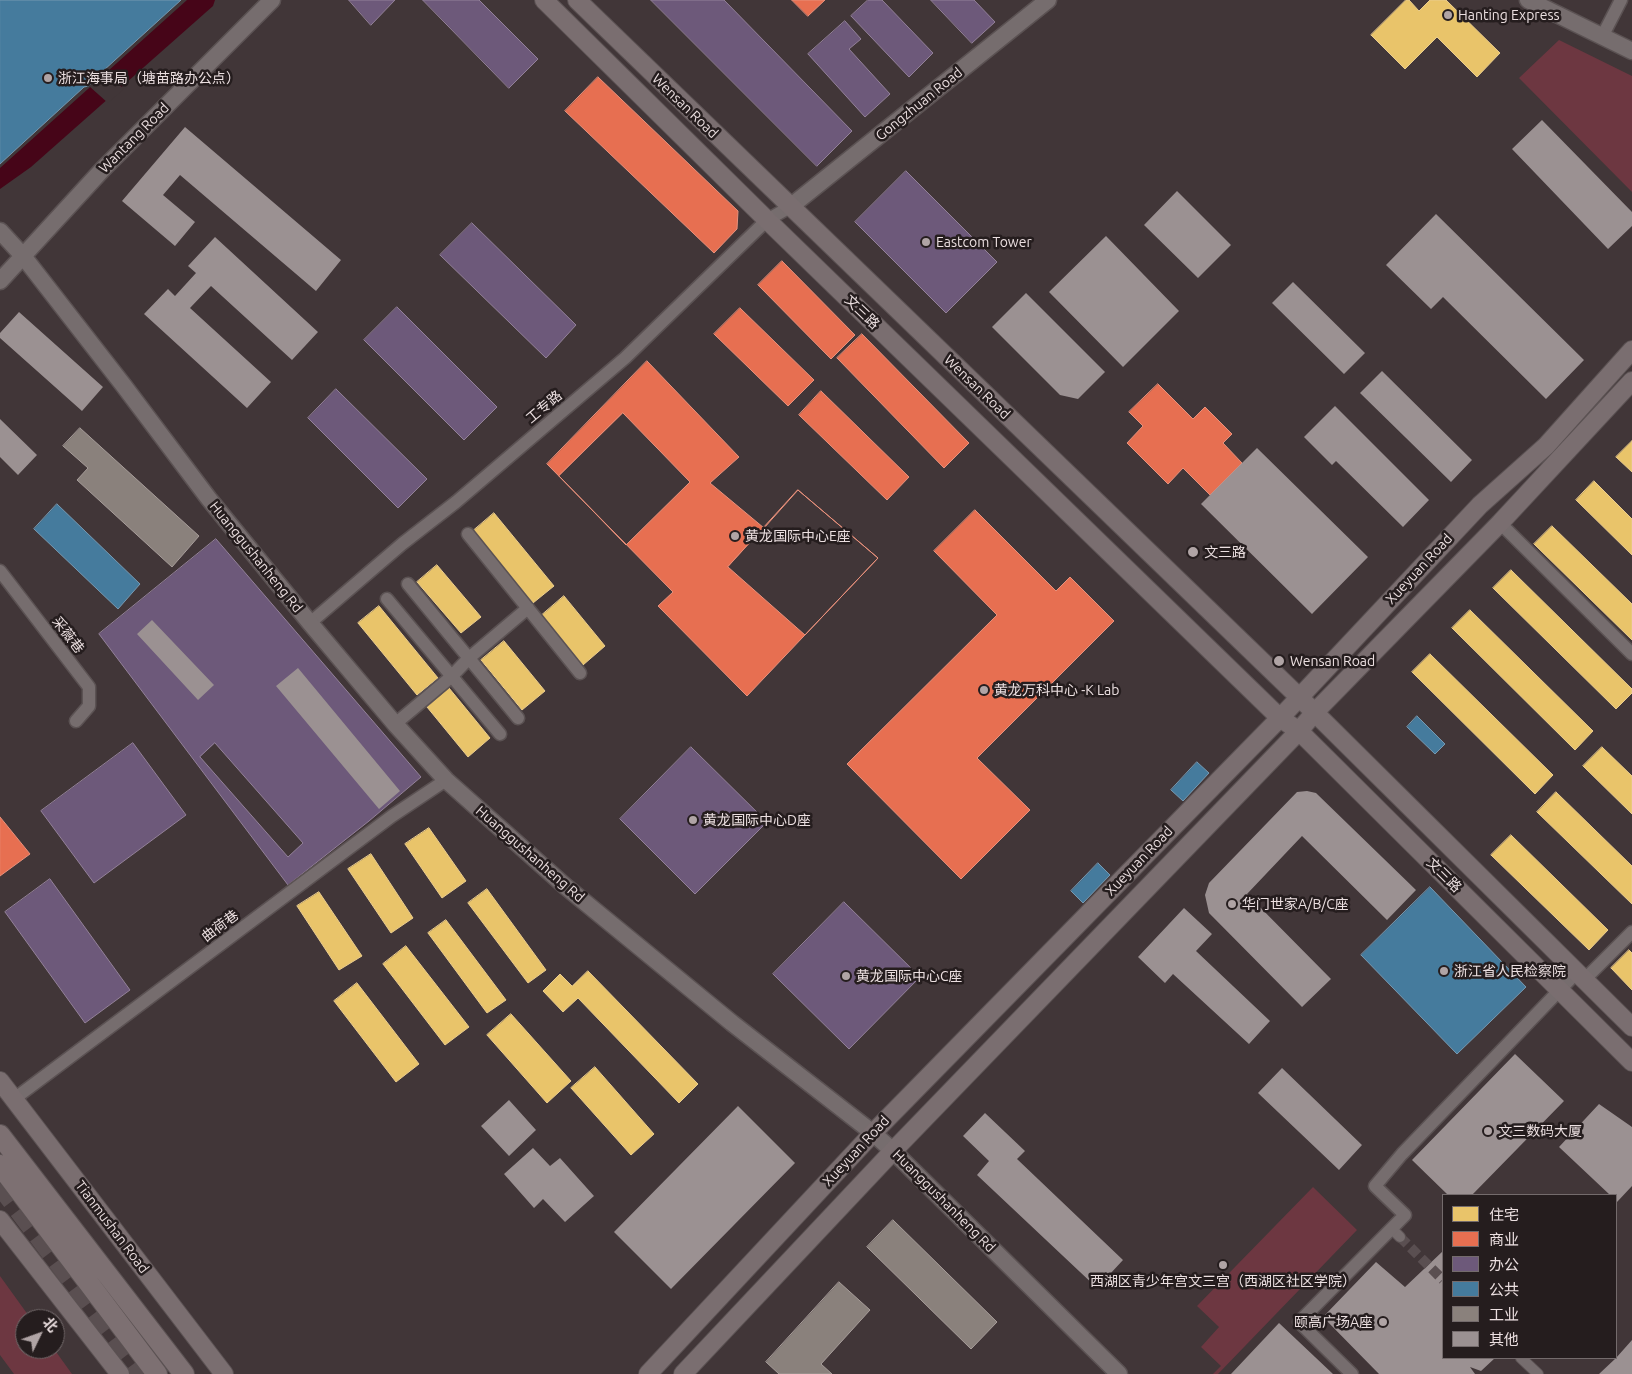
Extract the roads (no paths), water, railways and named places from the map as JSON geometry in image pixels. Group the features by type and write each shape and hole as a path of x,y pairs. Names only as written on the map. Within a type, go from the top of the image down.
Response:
{"main road":[{"name":"文三路","path":"544,0 767,220 1280,718 1299,731 1632,1062"},
{"name":"Wensan Road","path":"577,0 1299,696 1632,1027"},
{"name":"Xueyuan Road","path":"648,1374 873,1133 1280,718 1480,505 1546,446 1632,350"},
{"name":"Xueyuan Road","path":"683,1374 893,1151 1299,731 1314,713 1500,523 1632,381"},
{"name":"Tianmushan Road","path":"0,1081 224,1374"},
{"path":"0,1135 184,1374"},
{"path":"0,1165 157,1374"},
{"path":"0,1220 120,1374"}],"street":[{"name":"Wantang Road","path":"0,281 102,170 272,0"},
{"path":"1528,0 1603,35 1632,51"},
{"path":"1603,35 1621,0"},
{"name":"Gongzhuan Road","path":"790,207 1042,2"},
{"name":"工专路","path":"310,623 625,358 767,220 790,207"},
{"name":"Huanggushanheng Rd","path":"0,231 23,256 124,386 208,499 395,724 446,780 565,886 732,1023 873,1133 1119,1374"},
{"path":"1500,523 1632,654"},
{"path":"468,534 580,673"},
{"name":"采薇巷","path":"0,571 89,687 89,706 76,721"},
{"path":"408,584 518,718"},
{"path":"387,599 500,734"},
{"path":"395,724 528,608"},
{"name":"曲荷巷","path":"14,1099 384,822 446,780"},
{"path":"1352,1374 1299,1322 1396,1233 1405,1216 1375,1186 1402,1154 1560,990 1580,976 1632,932"},
{"path":"1522,1359 1538,1374"}],"tunnel":[{"path":"0,1184 143,1374"},
{"path":"1400,1237 1442,1279"}],"place":[{"name":"Hanting Express","path":"1448,15"},
{"name":"浙江海事局（塘苗路办公点）","path":"48,78"},
{"name":"Eastcom Tower","path":"926,242"},
{"name":"黄龙国际中心E座","path":"735,536"},
{"name":"文三路","path":"1193,552"},
{"name":"Wensan Road","path":"1279,661"},
{"name":"黄龙万科中心 -K Lab","path":"984,690"},
{"name":"黄龙国际中心D座","path":"693,820"},
{"name":"华门世家A/B/C座","path":"1232,904"},
{"name":"浙江省人民检察院","path":"1444,971"},
{"name":"黄龙国际中心C座","path":"846,976"},
{"name":"文三数码大厦","path":"1488,1131"},
{"name":"西湖区青少年宫文三宫（西湖区社区学院）","path":"1223,1265"},
{"name":"颐高广场A座","path":"1383,1322"}]}
